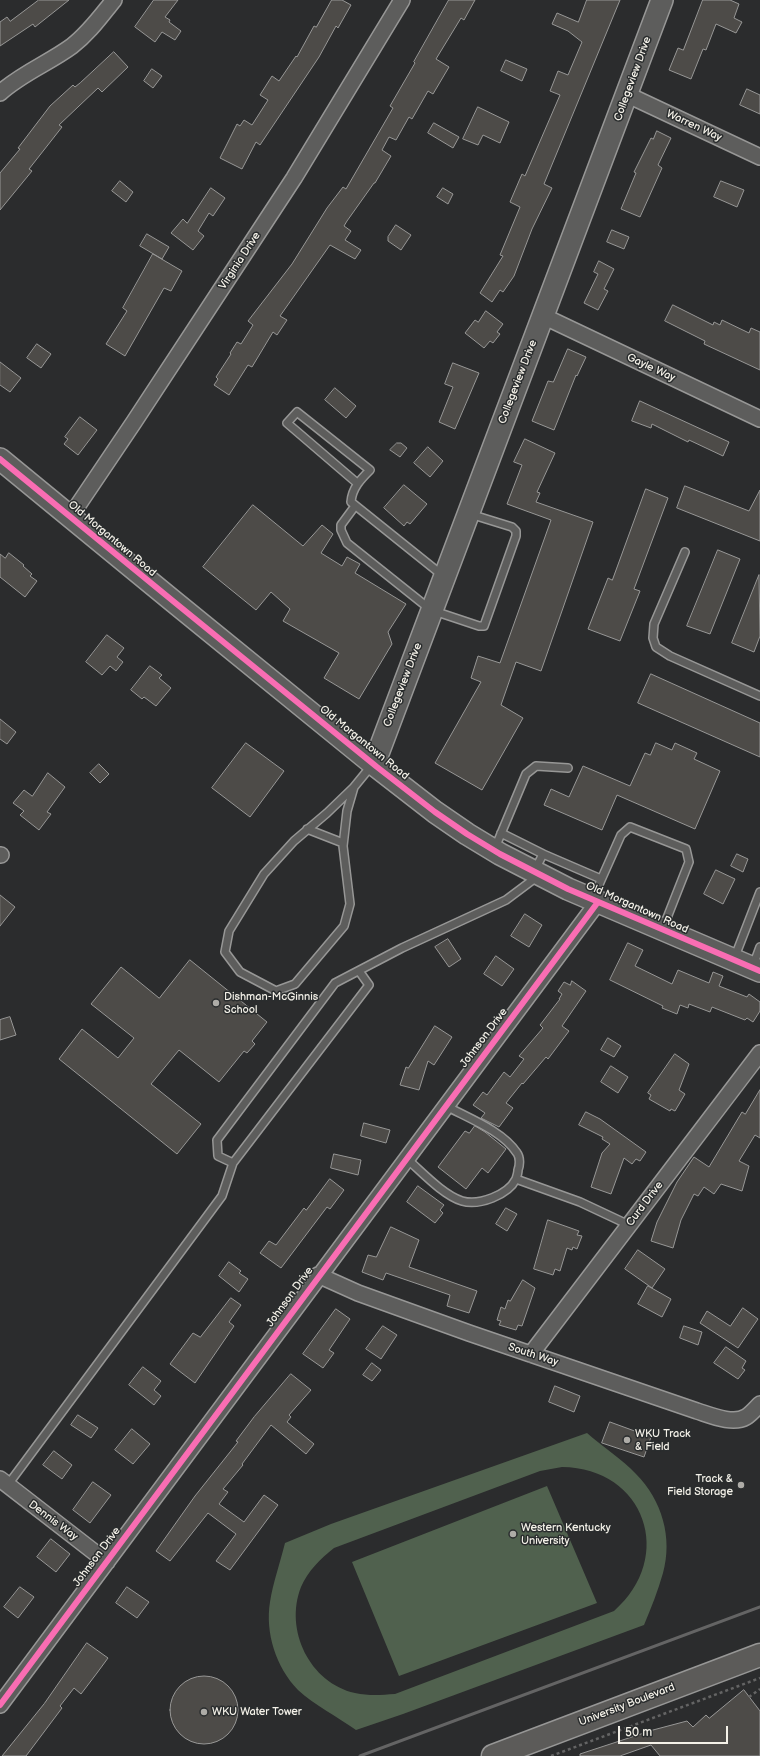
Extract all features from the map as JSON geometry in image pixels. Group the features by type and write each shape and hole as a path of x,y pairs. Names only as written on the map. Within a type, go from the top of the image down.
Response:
{"main road":[{"name":"University Boulevard","path":"493,1756 760,1655"}],"street":[{"path":"0,93 18,78 71,46 84,36 114,0"},
{"name":"Virginia Drive","path":"70,517 294,178 402,0"},
{"name":"Collegeview Drive","path":"374,764 542,316 628,95 662,0"},
{"name":"Warren Way","path":"628,95 760,157"},
{"name":"Gayle Way","path":"542,316 760,419"},
{"name":"Old Morgantown Road","path":"0,459 435,812 497,841 536,874 748,967"},
{"name":"Johnson Drive","path":"0,1705 318,1276 407,1159 595,901"},
{"name":"Curd Drive","path":"531,1354 760,1053"},
{"name":"South Way","path":"318,1276 358,1293 697,1411 734,1420 743,1418 755,1409"},
{"name":"Dennis Way","path":"3,1482 107,1562"}],"lane":[{"path":"357,483 287,423 297,412 370,470 357,483 351,497 351,502 444,577"},
{"path":"355,506 341,525 341,530 347,543 431,610 479,626 484,626 516,536 516,531 512,527 468,513"},
{"path":"685,552 654,624 653,638 656,647 670,656 760,696"},
{"path":"354,787 347,811 343,842 350,904 344,926 295,984 276,991 240,972 225,952 229,932 264,874 294,841 354,787 374,764"},
{"path":"568,768 536,766 526,774 497,841 542,854 601,879"},
{"path":"595,901 601,879 621,835 630,827 686,849 689,862 663,930"},
{"path":"307,830 343,842"},
{"path":"233,1163 218,1156 217,1140 335,983 402,948 506,900 536,874 542,854"},
{"path":"748,967 760,892"},
{"path":"748,967 760,947"},
{"path":"3,1482 222,1196 233,1163 369,985 359,971"},
{"path":"407,1159 451,1196 463,1201 475,1202 490,1198 506,1190 516,1179 520,1165 518,1154 509,1142 494,1132 446,1106"},
{"path":"516,1179 580,1202 629,1225"}],"path":[{"path":"551,1756 760,1678"},
{"path":"749,1697 760,1689"}],"green space":[{"path":"587,1433 631,1469 645,1484 653,1496 659,1508 666,1533 666,1560 659,1586 644,1625 356,1730 311,1701 290,1681 278,1660 269,1626 271,1595 285,1543 331,1524","holes":["562,1467 591,1471 614,1482 631,1499 642,1519 647,1542 644,1566 633,1589 614,1611 395,1694 370,1695 355,1693 339,1687 325,1678 314,1666 305,1652 299,1637 296,1620 297,1603 301,1587 307,1576 319,1561 334,1548 540,1471"]},
{"path":"547,1486 597,1603 399,1676 352,1562"}],"building":[{"path":"39,0 69,0 35,27 33,24 0,46 0,22 7,17 10,21"},
{"path":"154,0 178,0 165,17 181,31 175,40 162,32 155,42 135,27"},
{"path":"332,0 342,0 351,5 338,28 336,26 319,57 260,145 256,142 242,169 220,158 237,124 240,126 244,120 252,125 268,100 260,95 272,76 279,81 296,56 297,57 314,26 316,27"},
{"path":"449,0 475,0 464,20 461,18 436,59 449,67 433,94 428,91 412,119 409,117 396,140 389,137 382,150 391,156 375,183 344,226 351,231 345,240 361,250 355,259 330,245 280,316 287,320 277,335 273,332 252,367 248,365 229,395 214,385 218,379 216,377 237,342 241,344 253,325 248,321 292,264 327,208 343,187 346,189 393,108 390,106"},
{"path":"587,0 620,0 544,184 552,188 532,229 514,276 503,292 500,290 492,302 480,293 503,256 500,255 520,207 510,202 522,174 525,176 560,95 550,91 558,71 568,75 582,42 568,31 552,24 557,13 578,22"},
{"path":"703,0 730,0 739,4 734,18 742,22 736,33 716,24 706,50 703,49 691,79 669,70 678,48 683,50"},
{"path":"114,52 128,67 102,92 98,88 59,125 62,127 29,169 32,171 0,210 0,173 20,149 18,148 50,106 73,85 75,87 80,83"},
{"path":"506,60 527,69 522,81 501,71"},
{"path":"152,69 162,76 153,88 144,81"},
{"path":"747,89 760,95 760,114 740,105"},
{"path":"478,107 509,122 500,143 483,135 478,145 463,139"},
{"path":"434,123 459,137 453,148 428,133"},
{"path":"657,131 671,138 658,165 662,168 640,217 621,209 636,173 634,172 651,138 653,139"},
{"path":"120,181 133,192 126,202 112,191"},
{"path":"721,181 744,190 737,207 714,197"},
{"path":"211,188 225,198 213,216 209,213 198,231 204,236 193,250 171,233 183,219 187,223"},
{"path":"443,188 453,194 448,204 437,197"},
{"path":"396,225 411,235 401,250 388,241 388,237"},
{"path":"612,230 629,237 624,249 607,242"},
{"path":"147,234 169,247 162,259 140,246"},
{"path":"153,254 182,271 171,291 164,288 125,356 106,344 127,311 123,308"},
{"path":"599,261 614,269 604,289 608,291 598,310 584,303 598,274 594,272"},
{"path":"673,305 713,325 714,322 720,325 722,320 749,333 751,328 760,332 760,370 704,344 705,341 665,321"},
{"path":"486,311 503,324 497,332 500,334 493,343 490,341 484,348 465,333 475,320 478,322"},
{"path":"37,344 51,354 41,368 27,358"},
{"path":"568,349 586,357 577,376 576,375 554,430 532,421 548,381 553,382"},
{"path":"0,362 21,378 10,392 0,385"},
{"path":"453,363 479,373 455,429 439,422 453,387 445,384"},
{"path":"335,388 356,406 346,418 325,400"},
{"path":"640,401 729,442 723,456 689,440 688,442 652,424 651,428 632,421"},
{"path":"80,417 97,430 78,455 64,444 68,439 65,437"},
{"path":"525,439 555,453 537,492 540,493 536,502 593,522 541,671 516,662 501,705 523,718 482,790 435,763 481,682 471,678 478,656 500,663 551,520 507,504 522,465 514,462"},
{"path":"397,443 401,443 407,448 400,457 390,450"},
{"path":"428,447 443,461 430,477 414,463"},
{"path":"404,485 427,504 410,524 407,522 404,526 384,508"},
{"path":"685,486 749,511 760,490 760,541 677,508"},
{"path":"646,489 668,498 634,589 640,591 620,641 588,629 608,578 612,580"},
{"path":"253,505 303,546 322,525 333,534 321,553 342,566 347,557 360,564 355,573 406,604 388,632 392,644 359,699 324,678 339,653 283,621 290,609 271,592 256,610 203,567"},
{"path":"718,550 740,559 710,634 687,626"},
{"path":"9,553 24,565 23,566 32,574 30,576 37,581 25,597 0,577 0,554 5,558"},
{"path":"759,575 760,636 754,652 732,643"},
{"path":"107,635 124,648 117,657 123,662 116,671 110,666 102,675 86,662"},
{"path":"150,666 162,675 159,678 171,688 156,706 144,697 142,699 131,690"},
{"path":"651,674 760,723 760,757 638,703"},
{"path":"0,719 16,732 7,744 0,739"},
{"path":"246,743 284,771 250,817 212,788"},
{"path":"656,743 672,750 675,743 697,753 694,759 720,771 695,829 617,795 602,830 544,805 551,789 569,797 583,766 630,786 645,753 650,755"},
{"path":"99,764 109,774 100,783 90,773"},
{"path":"48,773 65,787 47,812 51,814 39,830 20,815 24,811 13,803 24,790 32,796"},
{"path":"737,854 748,859 743,872 731,866"},
{"path":"716,870 735,879 723,904 704,894"},
{"path":"0,895 15,907 0,926"},
{"path":"525,914 542,925 529,947 511,936"},
{"path":"448,939 461,959 449,967 435,947"},
{"path":"628,943 643,950 635,966 672,984 678,970 709,983 713,972 723,976 719,986 747,997 749,994 760,1002 760,1011 753,1022 747,1018 745,1020 712,1007 710,1012 689,1004 688,1008 680,1005 677,1014 662,1008 663,1006 610,980"},
{"path":"496,956 514,969 502,986 484,974"},
{"path":"190,960 267,1022 252,1041 255,1044 247,1053 244,1051 219,1082 179,1050 151,1084 201,1124 177,1154 59,1059 82,1029 118,1058 134,1038 91,1004 121,967 159,998"},
{"path":"572,981 586,991 562,1026 569,1031 548,1059 546,1057 506,1103 513,1108 499,1127 481,1118 485,1113 473,1105 483,1092 487,1095 504,1072 510,1077 524,1059 519,1056 543,1028 540,1025 560,999 562,994 558,991 564,982 570,985"},
{"path":"10,1017 16,1035 0,1040 0,1020"},
{"path":"435,1026 452,1037 434,1065 428,1061 419,1090 400,1085 406,1067 408,1068"},
{"path":"608,1038 621,1046 614,1057 601,1050"},
{"path":"675,1054 689,1064 679,1090 685,1094 675,1111 671,1109 670,1111 649,1099 651,1095 648,1093"},
{"path":"611,1066 628,1077 618,1093 601,1082"},
{"path":"760,1090 760,1138 755,1135 739,1161 749,1166 742,1191 721,1184 714,1194 704,1187 698,1196 694,1194 681,1220 673,1248 651,1241 657,1222 677,1182 694,1157 709,1167 742,1112 745,1114"},
{"path":"586,1112 600,1119 646,1152 640,1161 636,1159 632,1164 624,1158 611,1194 591,1187 602,1153 610,1144 602,1139 603,1137 579,1125"},
{"path":"364,1123 390,1130 386,1143 361,1136"},
{"path":"475,1126 506,1149 488,1173 482,1168 466,1189 438,1167 465,1131 469,1133"},
{"path":"334,1154 361,1160 358,1175 331,1168"},
{"path":"330,1179 344,1190 330,1209 327,1207 281,1268 260,1253 269,1241 276,1245 304,1208 306,1210"},
{"path":"418,1186 444,1205 440,1210 443,1213 435,1223 407,1202"},
{"path":"506,1208 517,1214 507,1231 496,1224"},
{"path":"548,1220 579,1231 577,1235 582,1236 577,1249 573,1247 572,1250 567,1248 560,1271 555,1269 553,1275 534,1269"},
{"path":"391,1227 419,1240 409,1267 477,1291 469,1313 447,1306 450,1295 386,1273 383,1280 362,1272 368,1255 376,1257"},
{"path":"638,1250 665,1269 652,1288 625,1269"},
{"path":"229,1262 241,1271 239,1273 248,1279 239,1292 219,1276"},
{"path":"523,1280 535,1288 522,1326 518,1325 516,1330 499,1325 501,1321 497,1320 501,1307 505,1309 508,1300 510,1301"},
{"path":"648,1286 671,1299 662,1317 638,1304"},
{"path":"231,1298 241,1305 229,1322 234,1326 195,1383 170,1364 193,1333 200,1337"},
{"path":"743,1308 758,1319 738,1348 700,1323 707,1311 730,1326"},
{"path":"336,1309 350,1319 329,1350 334,1353 323,1368 303,1354"},
{"path":"383,1326 397,1335 381,1359 366,1349"},
{"path":"684,1326 702,1332 698,1345 680,1338"},
{"path":"726,1347 746,1361 742,1368 745,1370 738,1379 714,1363"},
{"path":"372,1363 381,1370 372,1381 363,1375"},
{"path":"143,1367 161,1381 154,1390 161,1396 154,1405 129,1385"},
{"path":"291,1374 311,1390 289,1415 291,1417 287,1422 314,1444 306,1454 271,1425 242,1464 243,1465 223,1489 228,1492 219,1504 244,1522 264,1495 278,1505 230,1570 216,1561 236,1534 208,1513 170,1561 156,1551 195,1496 238,1442 236,1441 254,1417"},
{"path":"555,1386 580,1396 574,1412 549,1402"},
{"path":"78,1415 98,1428 91,1438 71,1425"},
{"name":"WKU Track & Field","path":"610,1422 651,1437 644,1457 602,1443"},
{"path":"132,1429 150,1444 133,1464 115,1450"},
{"path":"54,1451 72,1465 62,1479 43,1465"},
{"path":"93,1482 111,1495 90,1523 73,1510"},
{"path":"51,1539 70,1554 56,1572 37,1557"},
{"path":"20,1587 34,1597 18,1618 4,1607"},
{"path":"127,1587 149,1602 137,1618 116,1603"},
{"path":"87,1643 108,1658 97,1673 81,1694 74,1688 60,1706 62,1708 26,1756 2,1756 44,1704"},
{"name":"WKU Water Tower","path":"197,1676 211,1676 223,1682 232,1691 238,1703 236,1723 228,1734 217,1742 211,1744 197,1744 191,1742 180,1734 172,1723 170,1717 170,1703 172,1697 180,1686 191,1678"},
{"path":"744,1690 760,1711 760,1756 660,1756 651,1745 620,1756 580,1756 580,1754 653,1730 687,1721 693,1727 706,1715 709,1718"}],"railway":[{"path":"360,1756 760,1607"}],"cycle path":[{"path":"0,459 377,767 435,812 467,834 500,854 568,889 760,971"},
{"path":"0,1705 598,902"}],"place":[{"name":"Dishman-McGinnis School","path":"216,1003"},
{"name":"WKU Track & Field","path":"627,1440"},
{"name":"Track & Field Storage","path":"741,1485"},
{"name":"Western Kentucky University","path":"513,1534"},
{"name":"WKU Water Tower","path":"204,1712"}]}
